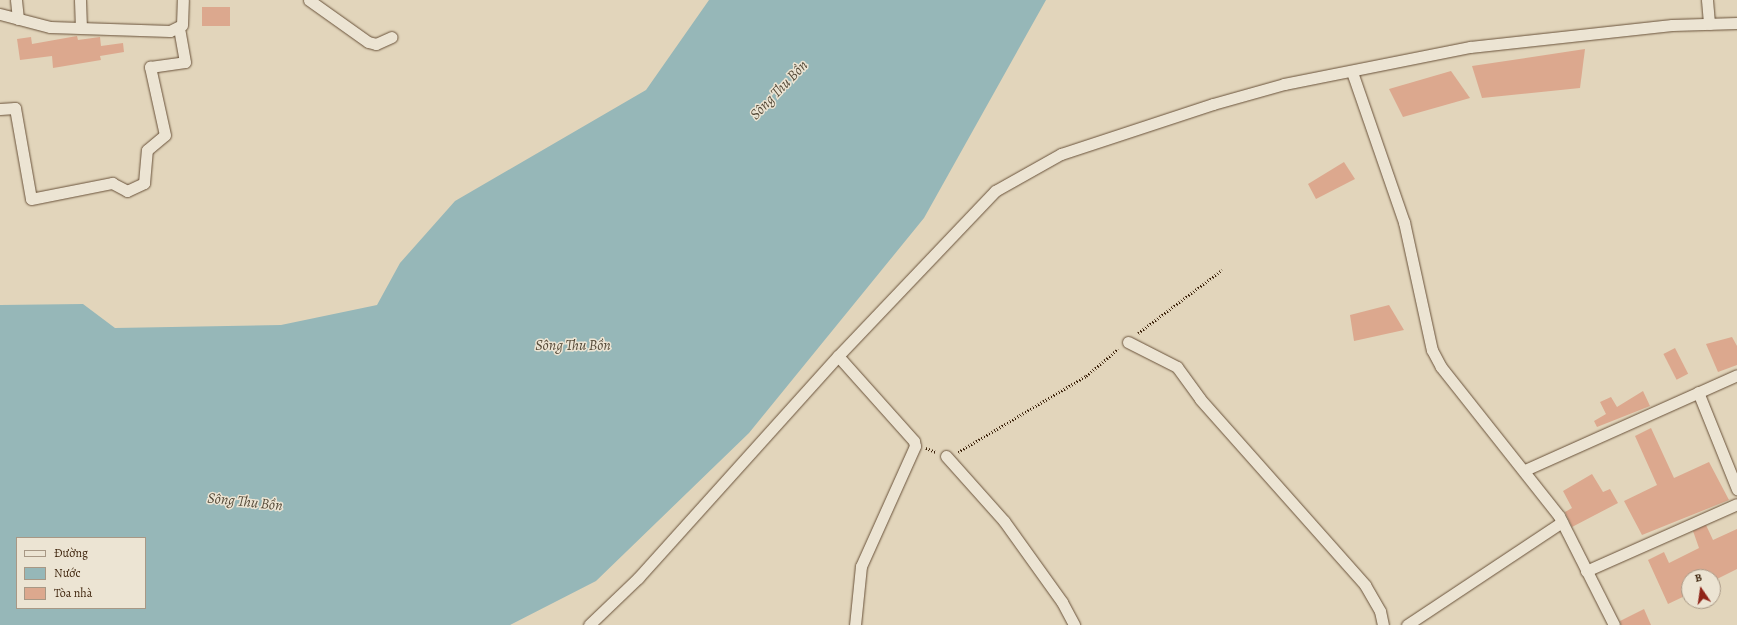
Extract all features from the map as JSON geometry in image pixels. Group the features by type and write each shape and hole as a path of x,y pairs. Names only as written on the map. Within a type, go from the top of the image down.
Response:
{"street":[{"path":"16,0 18,19"},
{"path":"80,0 82,28"},
{"path":"0,109 15,108 31,199 112,183 127,191 144,183 147,150 165,136 150,67 185,62 179,28 182,22 183,0"},
{"path":"309,0 368,42 376,44 392,37"},
{"path":"1707,0 1709,24"},
{"path":"0,14 50,27 170,31 179,28"},
{"path":"589,625 669,544 838,356 995,191 1061,154 1213,104 1284,84 1352,72 1470,47 1672,25 1737,23"},
{"path":"1352,72 1404,222 1432,350 1441,366 1525,470 1562,522 1614,625"},
{"path":"1128,342 1177,367 1200,399 1365,585 1380,611 1383,625"},
{"path":"838,356 914,443 861,566 855,625"},
{"path":"1525,470 1737,375"},
{"path":"1698,392 1737,489"},
{"path":"946,456 1004,521 1062,602 1074,625"},
{"path":"1586,571 1737,504"},
{"path":"1409,625 1562,522"}],"path":[{"path":"914,443 946,456 1086,376 1222,270"}],"water":[{"name":"Sông Thu Bồn","path":"709,0 1046,0 924,218 749,433 596,581 510,625 0,625 0,305 83,304 115,328 281,325 377,305 400,263 455,201 646,90"}],"building":[{"path":"202,7 230,7 230,26 202,26"},
{"path":"77,36 78,40 100,37 101,46 123,43 124,52 100,56 101,60 53,68 52,56 20,60 17,39 31,37 32,44"},
{"path":"1585,49 1580,88 1482,98 1472,66"},
{"path":"1451,71 1470,98 1403,117 1389,89"},
{"path":"1344,162 1355,179 1316,199 1308,184"},
{"path":"1389,305 1404,330 1354,341 1350,315"},
{"path":"1732,337 1737,346 1737,365 1718,372 1706,344"},
{"path":"1675,348 1688,374 1677,380 1663,354"},
{"path":"1643,391 1650,406 1597,427 1594,421 1606,414 1600,402 1611,397 1617,407"},
{"path":"1651,428 1674,478 1709,462 1729,500 1642,535 1624,501 1657,485 1635,436"},
{"path":"1592,474 1603,492 1610,489 1618,503 1572,527 1565,512 1572,508 1563,491"},
{"path":"1706,525 1713,540 1737,529 1737,569 1721,577 1721,569 1681,569 1681,598 1668,604 1648,560 1664,552 1669,563 1699,548 1693,531"},
{"path":"1644,609 1651,625 1621,625 1620,621"}]}
